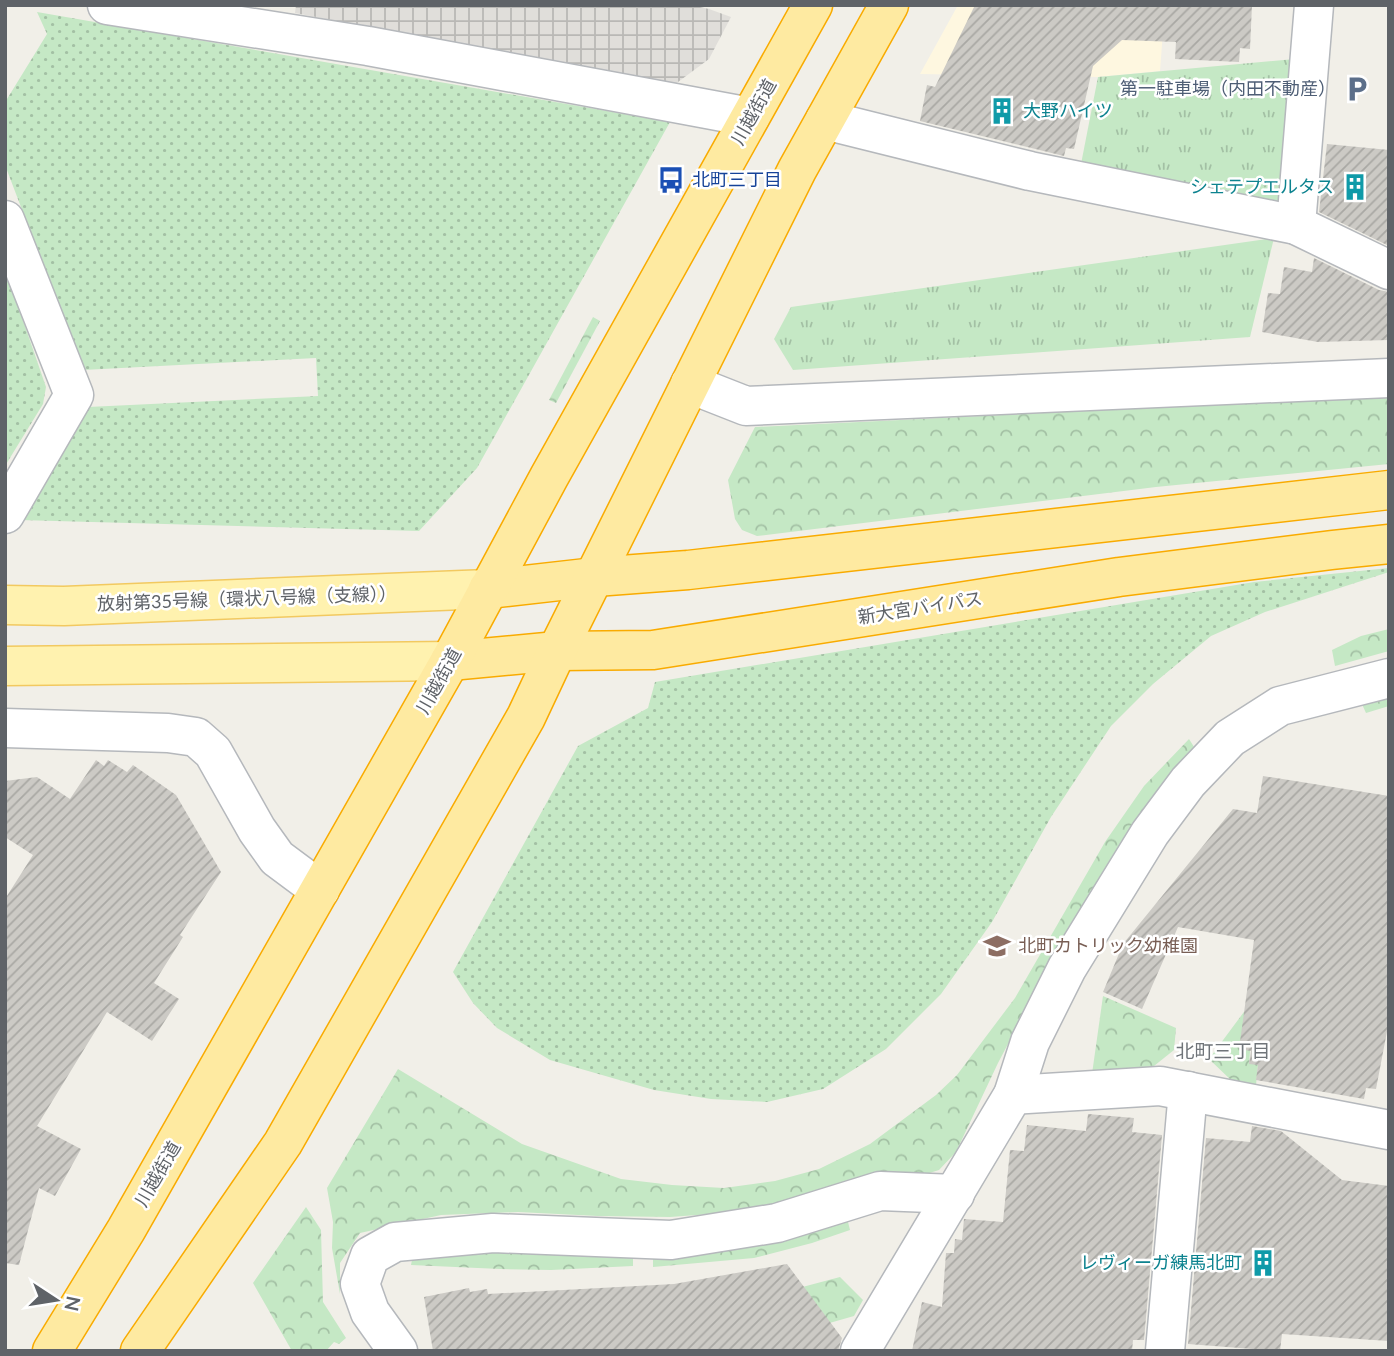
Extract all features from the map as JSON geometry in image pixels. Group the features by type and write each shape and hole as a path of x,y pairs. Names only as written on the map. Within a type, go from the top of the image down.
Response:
{"highway":[{"name":"川越街道","path":"52,1351 126,1230 450,661 813,5"},
{"path":"140,1351 284,1143 526,717 797,170 889,5"},
{"path":"488,589 688,570 1389,490"},
{"name":"新大宮バイパス","path":"450,661 557,651 653,650 1119,578 1389,544"}],"main road":[{"name":"放射第35号線（環状八号線（支線））","path":"5,605 64,606 488,589"},
{"path":"5,666 450,661"}],"street":[{"path":"107,5 368,46 751,117"},
{"path":"1296,225 1314,5"},
{"path":"825,120 1030,171 1296,225 1389,270"},
{"path":"5,220 75,395 5,513"},
{"path":"691,384 746,406 1389,378"},
{"path":"860,1351 1013,1095 1030,1042 1067,968 1150,833 1188,782 1230,738 1280,706 1389,678"},
{"path":"5,728 168,733 196,737 213,752 257,830 277,858 320,890"},
{"path":"1013,1095 1160,1086 1389,1130"},
{"path":"1165,1351 1188,1091"},
{"path":"398,1351 370,1312 360,1284 370,1256 395,1242 493,1233 671,1240 777,1223 880,1191 955,1194"}],"shaded area":[{"path":"296,5 691,5 731,17 709,59 674,85 295,13"},
{"path":"958,5 1165,5 1160,71 1098,77 920,74"}],"green space":[{"path":"37,12 670,122 477,468 419,531 19,520 88,407 318,396 316,358 83,370 5,165 5,99 47,34"},
{"path":"1295,59 1285,206 1081,164 1098,77"},
{"path":"1274,238 1250,337 793,370 774,339 791,307"},
{"path":"5,268 46,387 43,404 5,466"},
{"path":"593,317 600,321 556,403 549,400"},
{"path":"1389,396 1389,464 1156,487 757,536 742,530 735,519 728,480 755,427"},
{"path":"1389,568 1389,572 1265,612 1211,636 1153,684 1111,726 1051,817 992,922 941,994 886,1049 823,1089 767,1102 711,1099 654,1090 550,1060 497,1028 473,1003 453,972 578,746 648,708 655,682 1254,582"},
{"path":"1389,629 1389,651 1335,666 1332,650 1361,636"},
{"path":"1389,694 1389,706 1366,713 1361,702"},
{"path":"1189,739 1196,750 1160,788 1118,849 1067,932 998,1063 956,1152 939,1170 764,1210 670,1217 518,1212 441,1215 360,1233 340,1263 340,1294 332,1248 333,1222 327,1188 398,1069 522,1144 621,1179 724,1188 775,1181 819,1169 870,1144 936,1095 957,1075 1015,998 1105,842 1144,786"},
{"path":"1103,996 1176,1028 1174,1050 1149,1070 1092,1074"},
{"path":"1255,997 1249,1063 1258,1065 1256,1085 1233,1082 1209,1059"},
{"path":"306,1207 321,1230 323,1302 346,1338 339,1344 334,1342 326,1351 292,1351 253,1283"},
{"path":"847,1218 850,1230 754,1258 653,1267 653,1253"},
{"path":"459,1250 633,1258 633,1266 551,1270 411,1265 413,1255"},
{"path":"840,1277 863,1300 854,1316 731,1351 708,1312"}],"building":[{"path":"975,5 1252,5 1250,49 1240,48 1239,62 1175,59 1176,42 1122,40 1093,66 1074,149 1066,148 1064,156 920,121 927,85 935,87"},
{"name":"シェテプエルタス","path":"1327,144 1389,150 1389,246 1319,212"},
{"path":"1314,258 1379,290 1389,292 1389,340 1318,342 1262,332 1268,293 1280,294 1284,267 1312,272"},
{"path":"96,760 104,766 108,760 127,772 133,765 176,795 221,872 180,935 183,937 154,983 179,999 152,1041 107,1012 37,1126 81,1149 55,1196 39,1188 19,1265 5,1263 5,899 33,855 5,837 5,781 37,777 70,799"},
{"path":"1263,776 1389,796 1389,1021 1376,1089 1366,1088 1364,1099 1256,1080 1258,1065 1249,1064 1251,1051 1239,1049 1254,940 1178,927 1142,1009 1103,992 1123,944 1233,809 1257,813"},
{"path":"1088,1114 1134,1118 1132,1132 1162,1135 1144,1340 1133,1340 1132,1351 912,1351 922,1302 942,1307 946,1253 954,1253 955,1239 962,1240 964,1219 1003,1222 1010,1150 1024,1151 1027,1125 1086,1131"},
{"name":"レヴィーガ練馬北町","path":"1252,1126 1281,1131 1342,1180 1389,1186 1389,1341 1282,1334 1280,1351 1188,1344 1206,1138 1250,1142"},
{"path":"787,1264 842,1338 838,1351 433,1351 424,1297 469,1288 470,1292 487,1289 488,1294 674,1284"}],"place":[{"name":"第一駐車場（内田不動産）","path":"1357,89"},
{"name":"大野ハイツ","path":"1002,111"},
{"name":"北町三丁目","path":"671,180"},
{"name":"シェテプエルタス","path":"1355,187"},
{"name":"北町カトリック幼稚園","path":"997,946"},
{"name":"レヴィーガ練馬北町","path":"1263,1263"}],"district":[{"name":"北町三丁目","path":"1223,1051"}]}
